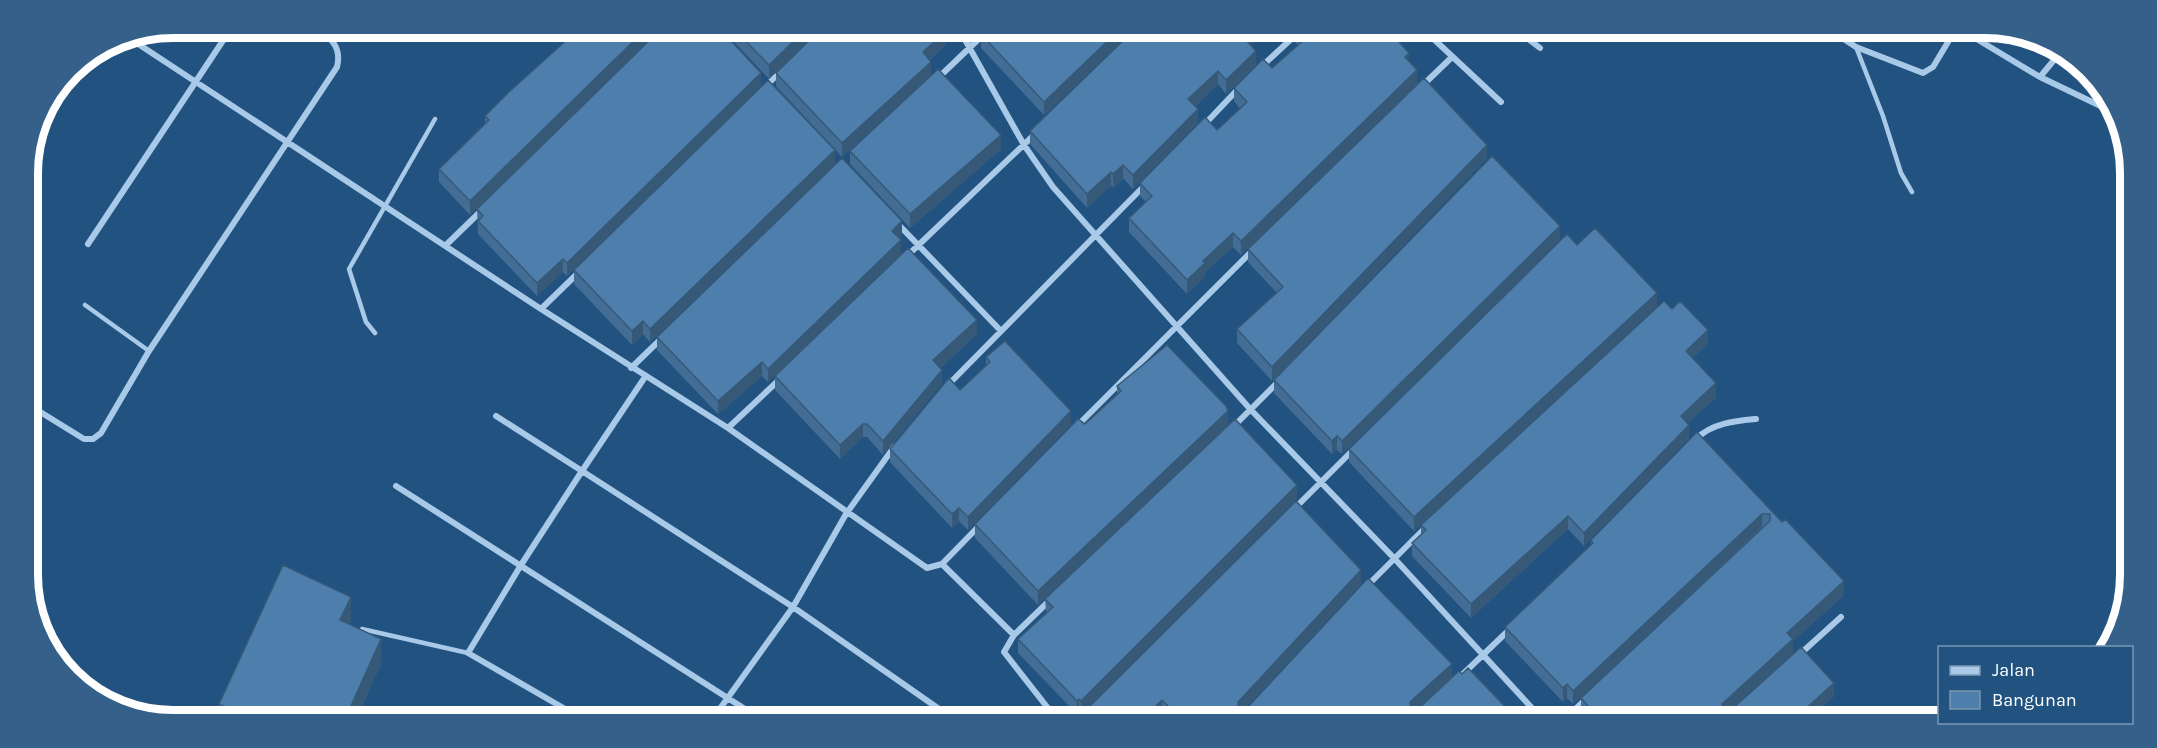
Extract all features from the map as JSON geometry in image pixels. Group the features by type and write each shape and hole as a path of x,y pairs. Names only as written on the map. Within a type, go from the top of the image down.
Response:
{"street":[{"path":"88,244 225,38"},
{"path":"38,411 84,439 93,439 101,433 149,351 329,80 339,57 333,41 329,38"},
{"path":"963,38 1024,145 1053,187 1251,410 1393,557 1534,710"},
{"path":"927,88 980,38"},
{"path":"1254,74 1292,38"},
{"path":"1432,38 1501,102"},
{"path":"1527,38 1540,48"},
{"path":"1843,38 1857,47 1923,73 1933,66 1950,38"},
{"path":"1975,38 2040,77 2103,107"},
{"path":"136,42 631,368 728,428 846,514 927,568 942,564 984,521"},
{"path":"1419,89 1452,57"},
{"path":"2040,77 2056,58"},
{"path":"758,93 784,69"},
{"path":"759,77 774,93"},
{"path":"1198,130 1246,81"},
{"path":"901,262 1040,129"},
{"path":"945,388 1151,179"},
{"path":"445,246 487,205"},
{"path":"888,213 1001,331"},
{"path":"1067,436 1176,325 1260,244"},
{"path":"541,309 582,268"},
{"path":"631,368 673,327"},
{"path":"728,428 789,370"},
{"path":"1225,434 1284,376"},
{"path":"567,710 468,653 520,565 645,377"},
{"path":"496,416 793,607 941,710"},
{"path":"1692,443 1713,427 1730,422 1756,419"},
{"path":"720,710 793,607 846,514 900,440"},
{"path":"1287,516 1363,441"},
{"path":"396,486 747,710"},
{"path":"1362,591 1393,557 1436,518"},
{"path":"942,564 1014,635"},
{"path":"1045,710 1004,652 1014,635 1056,595"},
{"path":"1788,664 1841,617"},
{"path":"1457,680 1516,622"},
{"path":"1574,710 1589,696"}],"lane":[{"path":"1857,47 1901,173 1912,192"},
{"path":"375,333 366,322 349,269 383,206 435,119"},
{"path":"85,305 149,351"},
{"path":"362,629 468,653"}],"building":[{"path":"569,38 637,38 470,201 439,169 489,120 485,116"},
{"path":"652,38 728,38 761,73 567,263 563,259 537,283 478,221 483,216 477,209"},
{"path":"743,38 797,38 769,65"},
{"path":"812,38 938,38 923,52 931,62 842,143 776,73"},
{"path":"985,38 1111,38 1044,102"},
{"path":"1126,38 1244,38 1256,51 1226,80 1218,71 1188,99 1198,109 1133,175 1123,165 1113,174 1111,172 1087,194 1030,131"},
{"path":"1395,38 1409,53 1405,57 1417,70 1241,241 1233,233 1203,261 1205,263 1187,280 1129,218 1152,196 1140,183 1205,117 1217,130 1247,102 1234,88 1263,59 1272,68 1305,39"},
{"path":"938,69 1001,135 910,214 850,151"},
{"path":"1424,78 1487,145 1272,367 1237,329 1283,287 1248,249"},
{"path":"768,80 835,150 650,329 643,321 632,331 574,270"},
{"path":"1492,156 1560,226 1342,441 1337,436 1332,441 1274,380"},
{"path":"842,158 902,221 892,231 901,240 768,369 762,362 718,401 657,337"},
{"path":"1595,228 1657,293 1414,517 1349,449 1567,234 1577,245"},
{"path":"908,248 977,320 933,360 942,370 883,441 867,424 863,424 840,445 775,376"},
{"path":"1664,301 1672,309 1680,301 1708,330 1686,351 1716,383 1681,416 1689,425 1584,533 1568,516 1471,604 1412,543 1426,530 1421,525"},
{"path":"1005,341 1071,411 968,517 959,508 952,514 890,449 949,378 960,390 990,362 986,357"},
{"path":"1167,345 1226,406 1228,411 1038,591 975,524 1078,419 1085,424 1121,391 1117,386"},
{"path":"1235,419 1297,485 1081,701 1079,699 1077,701 1018,639 1053,607 1045,599"},
{"path":"1697,432 1782,522 1785,519 1844,581 1787,633 1793,639 1722,704 1724,710 1592,710 1581,698 1770,521 1770,514 1762,514 1573,691 1567,684 1563,688 1505,627 1593,543 1591,540"},
{"path":"1296,501 1361,570 1238,702 1238,709 1246,709 1368,578 1452,664 1410,702 1411,709 1418,709 1459,671 1462,674 1468,668 1508,710 1172,710 1162,700 1151,710 1090,710 1088,708"},
{"path":"283,565 351,597 340,620 381,639 349,710 232,710 219,704"},
{"path":"1801,647 1834,683 1804,710 1731,710"}]}
